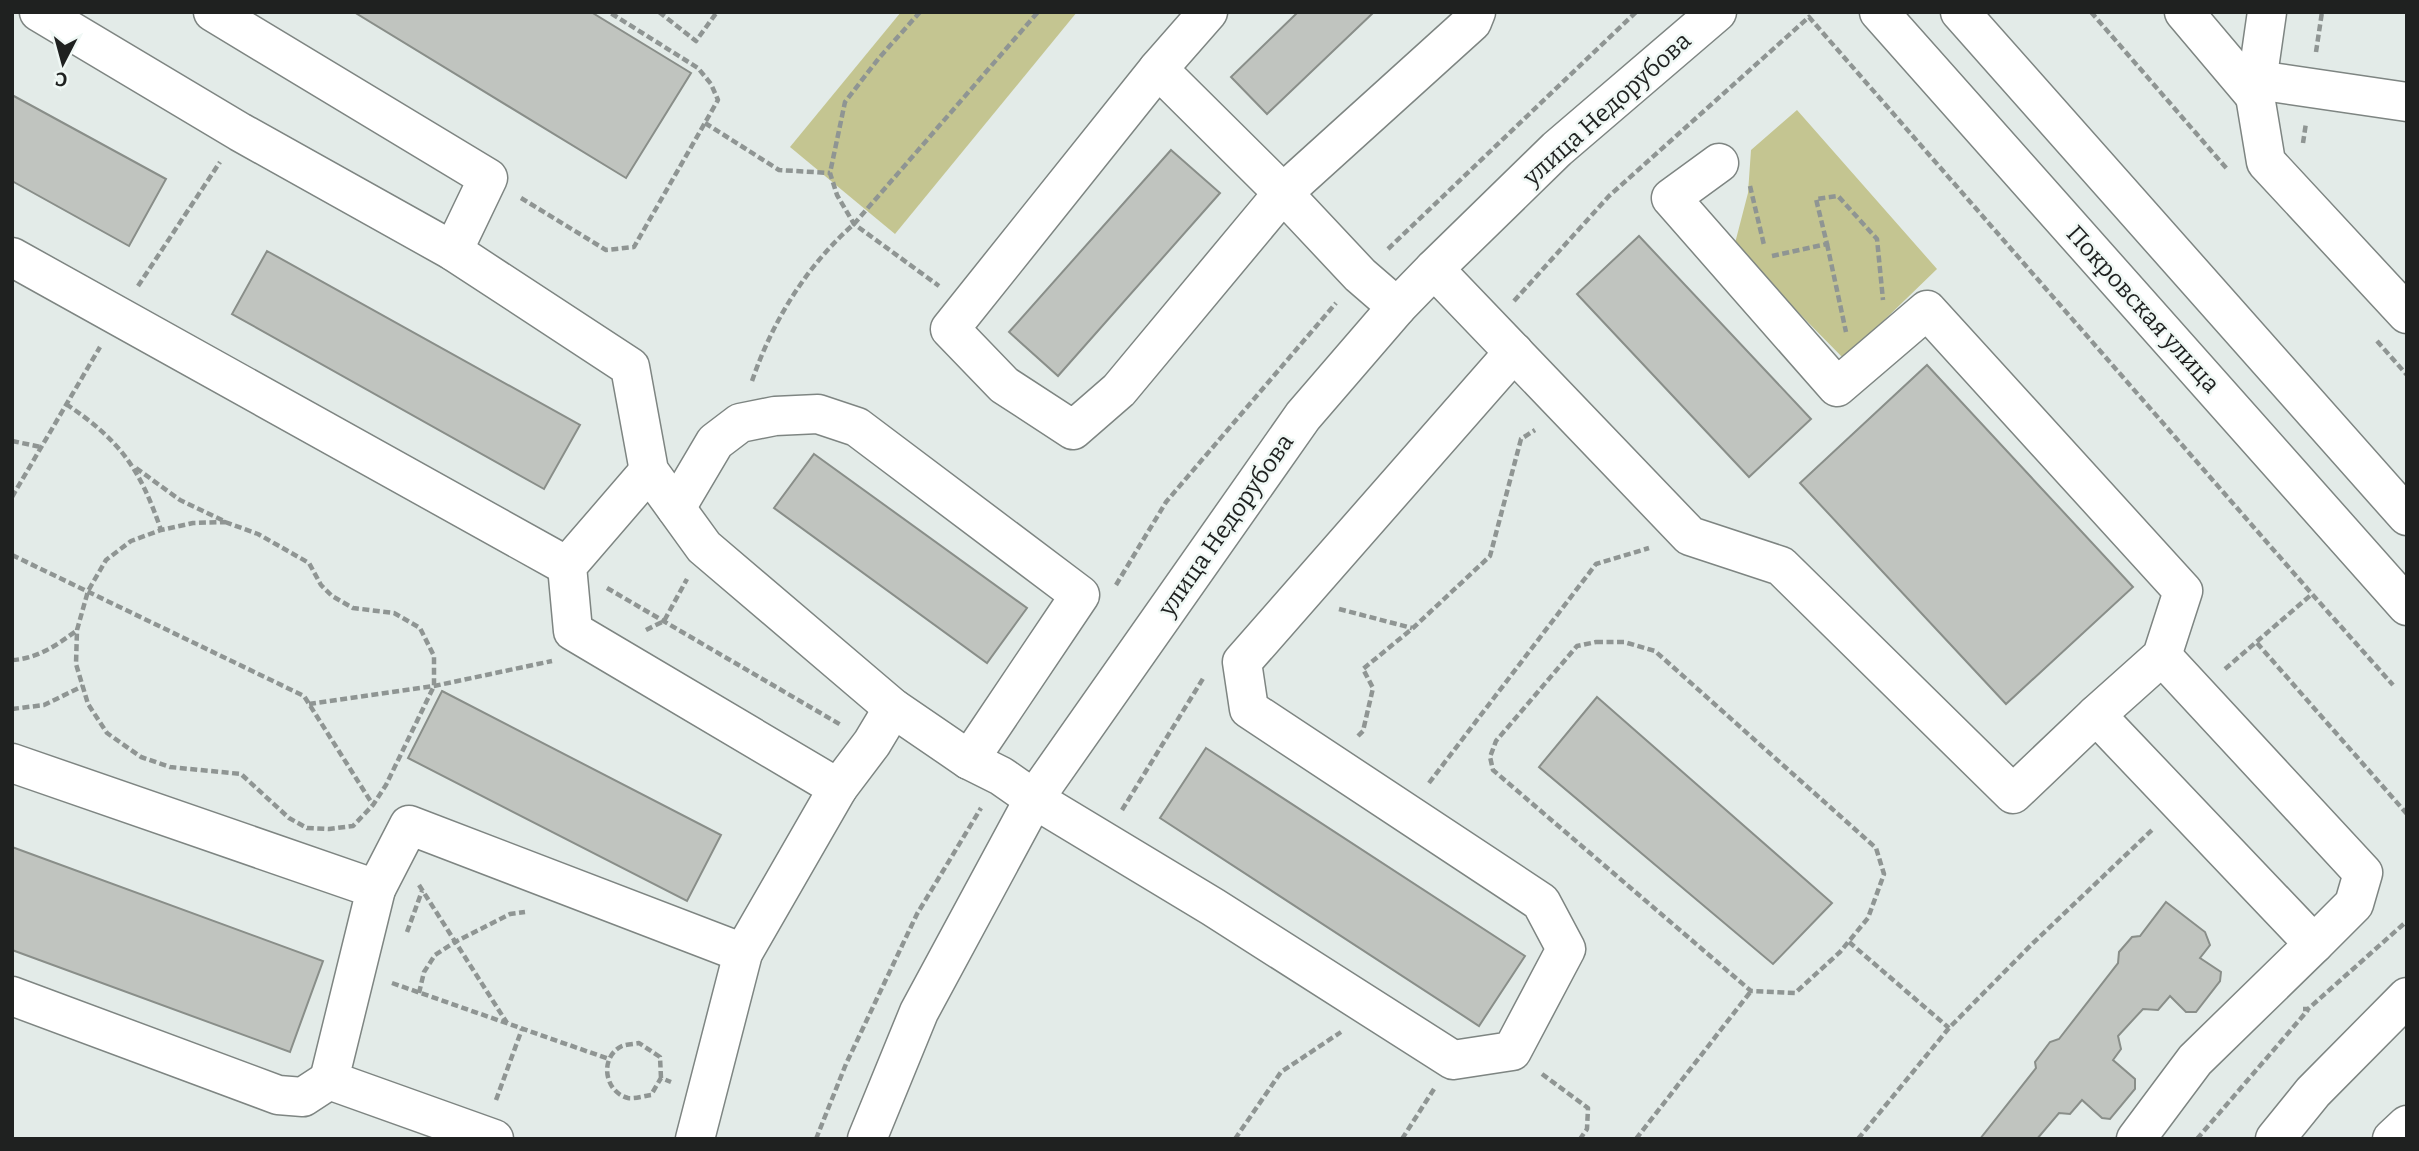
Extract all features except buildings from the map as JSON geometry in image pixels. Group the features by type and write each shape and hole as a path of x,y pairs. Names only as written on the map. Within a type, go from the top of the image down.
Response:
{"street":[{"path":"213,12 488,178 453,251"},
{"path":"1208,12 1158,69 950,329 1004,385 1073,430 1119,390 1283,193 1472,22 1476,12"},
{"name":"улица Недорубова","path":"867,1139 919,1012 1034,799 1303,416 1397,307 1434,269 1558,149 1717,12"},
{"name":"Покровская улица","path":"1879,12 2407,606"},
{"path":"1960,12 2407,516"},
{"path":"2184,12 2256,88 2407,102"},
{"path":"2267,12 2256,88 2266,162 2407,314"},
{"path":"60,18 240,132 453,251 630,367 649,471 704,547 893,708 969,760 1001,776 1034,799 1202,900 1453,1059 1512,1051 1566,949 1541,902 1249,709 1242,662 1514,352"},
{"path":"1158,69 1283,193 1360,275 1397,307"},
{"path":"1434,269 1690,536 1781,566 2013,794 2162,656 2183,591 1927,310 1837,387 1671,198 1720,163"},
{"path":"12,257 567,566"},
{"path":"676,508 715,443 740,423 775,416 818,414 857,427 1080,595 969,760"},
{"path":"649,471 567,566 573,631 838,788"},
{"path":"2136,1139 2195,1060 2354,904 2363,873 2162,656"},
{"path":"695,1139 743,954 838,788 872,743 893,708"},
{"path":"2096,715 2314,944"},
{"path":"12,763 376,889"},
{"path":"12,996 278,1095 303,1097 329,1080 376,889 409,825 743,954"},
{"path":"2275,1139 2313,1092 2407,997"},
{"path":"329,1080 489,1137"},
{"path":"2392,1139 2407,1125"}],"path":[{"path":"488,178 606,250 634,247 718,100 711,84 698,68 609,12"},
{"path":"659,12 696,41 717,12"},
{"path":"920,12 878,58 845,102 830,173 837,195 853,224 968,307"},
{"path":"754,420 750,387 760,357 792,297 830,245 853,224 1038,12"},
{"path":"1809,18 2393,685"},
{"path":"705,122 779,170 830,173"},
{"path":"1826,374 1850,354 1816,199 1838,196 1877,239 1884,313"},
{"path":"1730,266 1827,244"},
{"path":"66,404 108,437 134,467 147,491 161,530"},
{"path":"1331,763 1363,731 1373,688 1363,669 1413,628 1490,556 1521,439 1568,409"},
{"path":"12,440 41,447"},
{"path":"134,467 180,500 225,522 258,534 309,563 321,585 342,602 353,608 394,613 420,628 434,656 434,686 386,785 373,805 353,826 307,828 289,818 241,775 170,767 141,757 107,733 88,704 76,664 77,630 88,592 106,559 131,541 161,530 193,523 225,522"},
{"path":"1406,813 1596,564 1690,536"},
{"path":"309,704 434,686 606,650 664,621 704,547"},
{"path":"12,555 304,696 507,1023"},
{"path":"567,566 872,743"},
{"path":"2312,594 2257,643 2407,814"},
{"path":"1297,598 1413,628"},
{"path":"12,660 21,660 50,650 77,630"},
{"path":"1596,642 1624,642 1655,651 1875,848 1884,874 1868,918 1849,942 1795,993 1751,991 1493,770 1490,757 1496,741 1577,646 1596,642"},
{"path":"12,709 44,705 83,687"},
{"path":"1858,1139 1950,1028 2031,945 2180,803"},
{"path":"419,993 424,972 435,955 510,914 537,910"},
{"path":"1849,942 1950,1028"},
{"path":"390,982 609,1059"},
{"path":"1636,1139 1751,991"},
{"path":"2197,1139 2308,1009"},
{"path":"1235,1139 1281,1072 1345,1030 1380,1013"},
{"path":"489,1137 522,1029"},
{"path":"639,1043 660,1057 662,1079 651,1095 631,1099 614,1092 606,1077 609,1059 622,1046 639,1043"},
{"path":"1512,1051 1588,1108 1587,1129 1580,1139"},
{"path":"1402,1139 1453,1059"},
{"path":"662,1079 673,1083"}],"green space":[{"path":"901,12 1077,12 895,234 790,147"},
{"path":"1797,110 1937,269 1844,359 1734,247 1748,193 1751,150"}]}
